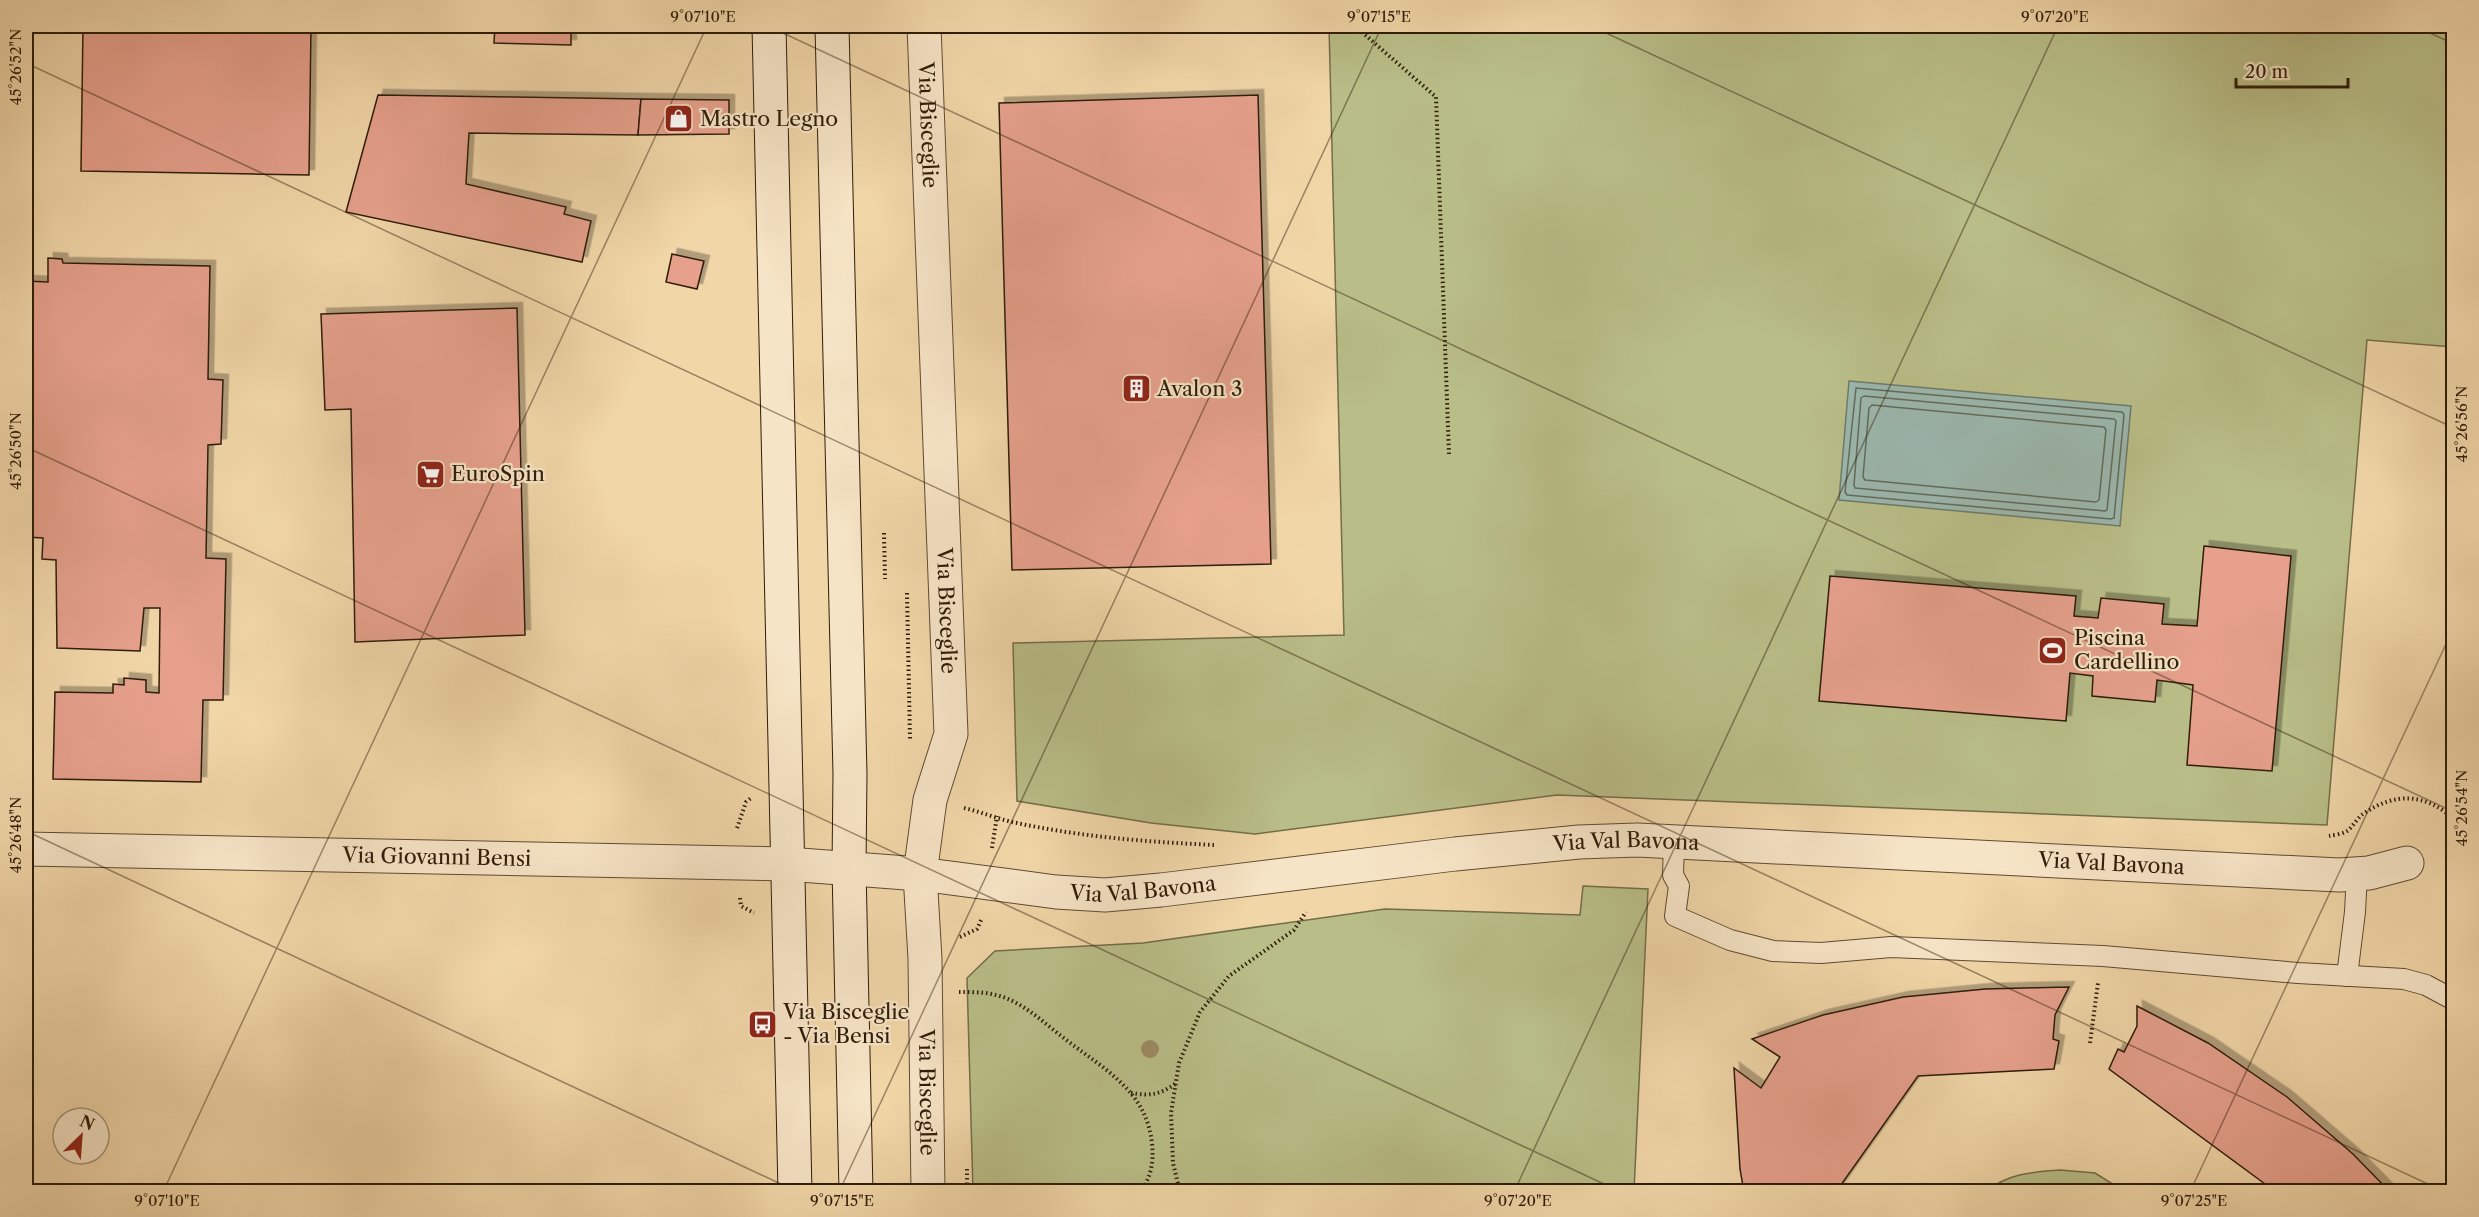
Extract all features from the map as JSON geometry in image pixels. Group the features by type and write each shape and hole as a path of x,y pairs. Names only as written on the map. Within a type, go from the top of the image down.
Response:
{"street":[{"path":"769,26 795,1191"},
{"path":"832,26 850,774 849,868 856,1191"},
{"name":"Via Bisceglie","path":"924,26 951,734 930,800 920,874 926,970 928,1191"},
{"name":"Via Val Bavona","path":"849,868 920,874 1056,892 1105,895 1455,854 1579,842 1637,840 2357,874 2407,863"},
{"name":"Via Giovanni Bensi","path":"26,849 787,864 849,868"}],"lane":[{"path":"1674,842 1673,875 1679,886 1675,916 1730,940 1773,951 1821,953 1891,947 2103,956 2404,979 2426,985 2454,1000"},
{"path":"2348,976 2357,874"}],"path":[{"path":"1355,26 1436,98 1449,455"},
{"path":"884,532 885,579"},
{"path":"737,824 746,802 756,793"},
{"path":"740,895 741,906 757,915"},
{"path":"1180,1191 1173,1163 1171,1113 1179,1063 1200,1012 1229,976 1294,930 1306,912"},
{"path":"961,937 977,929 984,913"},
{"path":"2090,1043 2103,956"},
{"path":"950,992 997,995 1023,1006 1122,1083 1142,1107 1151,1131 1154,1161 1142,1190"},
{"path":"1130,1092 1149,1096 1163,1092 1175,1084"},
{"path":"1142,1190 1157,1184 1167,1185 1180,1191"}],"green space":[{"path":"1329,26 2453,26 2453,347 2367,340 2327,825 1557,795 1255,834 1151,823 1017,801 1013,643 1344,635"},
{"path":"1583,886 1648,889 1634,1191 973,1191 967,978 995,951 1143,943 1385,909 1580,915"},
{"path":"2060,1170 2095,1173 2124,1191 1987,1191 2012,1177"}],"water":[{"path":"1849,381 2131,406 2120,526 1839,500"}],"building":[{"path":"83,26 311,26 309,175 81,171"},
{"path":"495,26 571,26 571,45 494,43"},
{"path":"378,95 641,99 638,135 469,133 466,184 566,207 564,214 591,221 582,262 346,212"},
{"name":"Avalon 3","path":"1258,95 1271,564 1012,570 999,103"},
{"path":"641,99 729,100 729,134 638,135"},
{"path":"672,254 704,261 697,289 666,282"},
{"path":"48,258 62,259 63,263 210,266 208,379 223,380 221,444 208,445 206,558 226,559 223,700 203,700 201,782 53,779 55,692 113,693 113,684 124,685 124,678 146,680 146,692 159,693 160,608 144,608 140,651 57,648 56,560 42,559 43,538 26,537 26,281 48,282"},
{"path":"517,308 525,635 355,642 351,409 325,410 321,314"},
{"name":"Piscina Cardellino","path":"2204,546 2291,556 2272,771 2187,765 2193,685 2157,680 2155,702 2092,696 2093,676 2070,673 2066,721 1819,701 1830,576 2076,596 2074,616 2098,618 2101,598 2164,604 2162,624 2197,626"},
{"path":"2069,987 2055,1015 2053,1039 2059,1041 2054,1069 1918,1076 1836,1192 1744,1192 1740,1169 1734,1068 1761,1088 1780,1057 1752,1039 1823,1015 1903,997 1985,989"},
{"path":"2137,1006 2208,1043 2287,1097 2353,1154 2390,1192 2276,1192 2109,1069 2118,1049 2124,1052 2137,1026"}],"place":[{"name":"Mastro Legno","path":"679,119"},
{"name":"Avalon 3","path":"1136,389"},
{"name":"EuroSpin","path":"430,474"},
{"name":"Piscina Cardellino","path":"2053,650"},
{"name":"Via Bisceglie - Via Bensi","path":"762,1024"}]}
